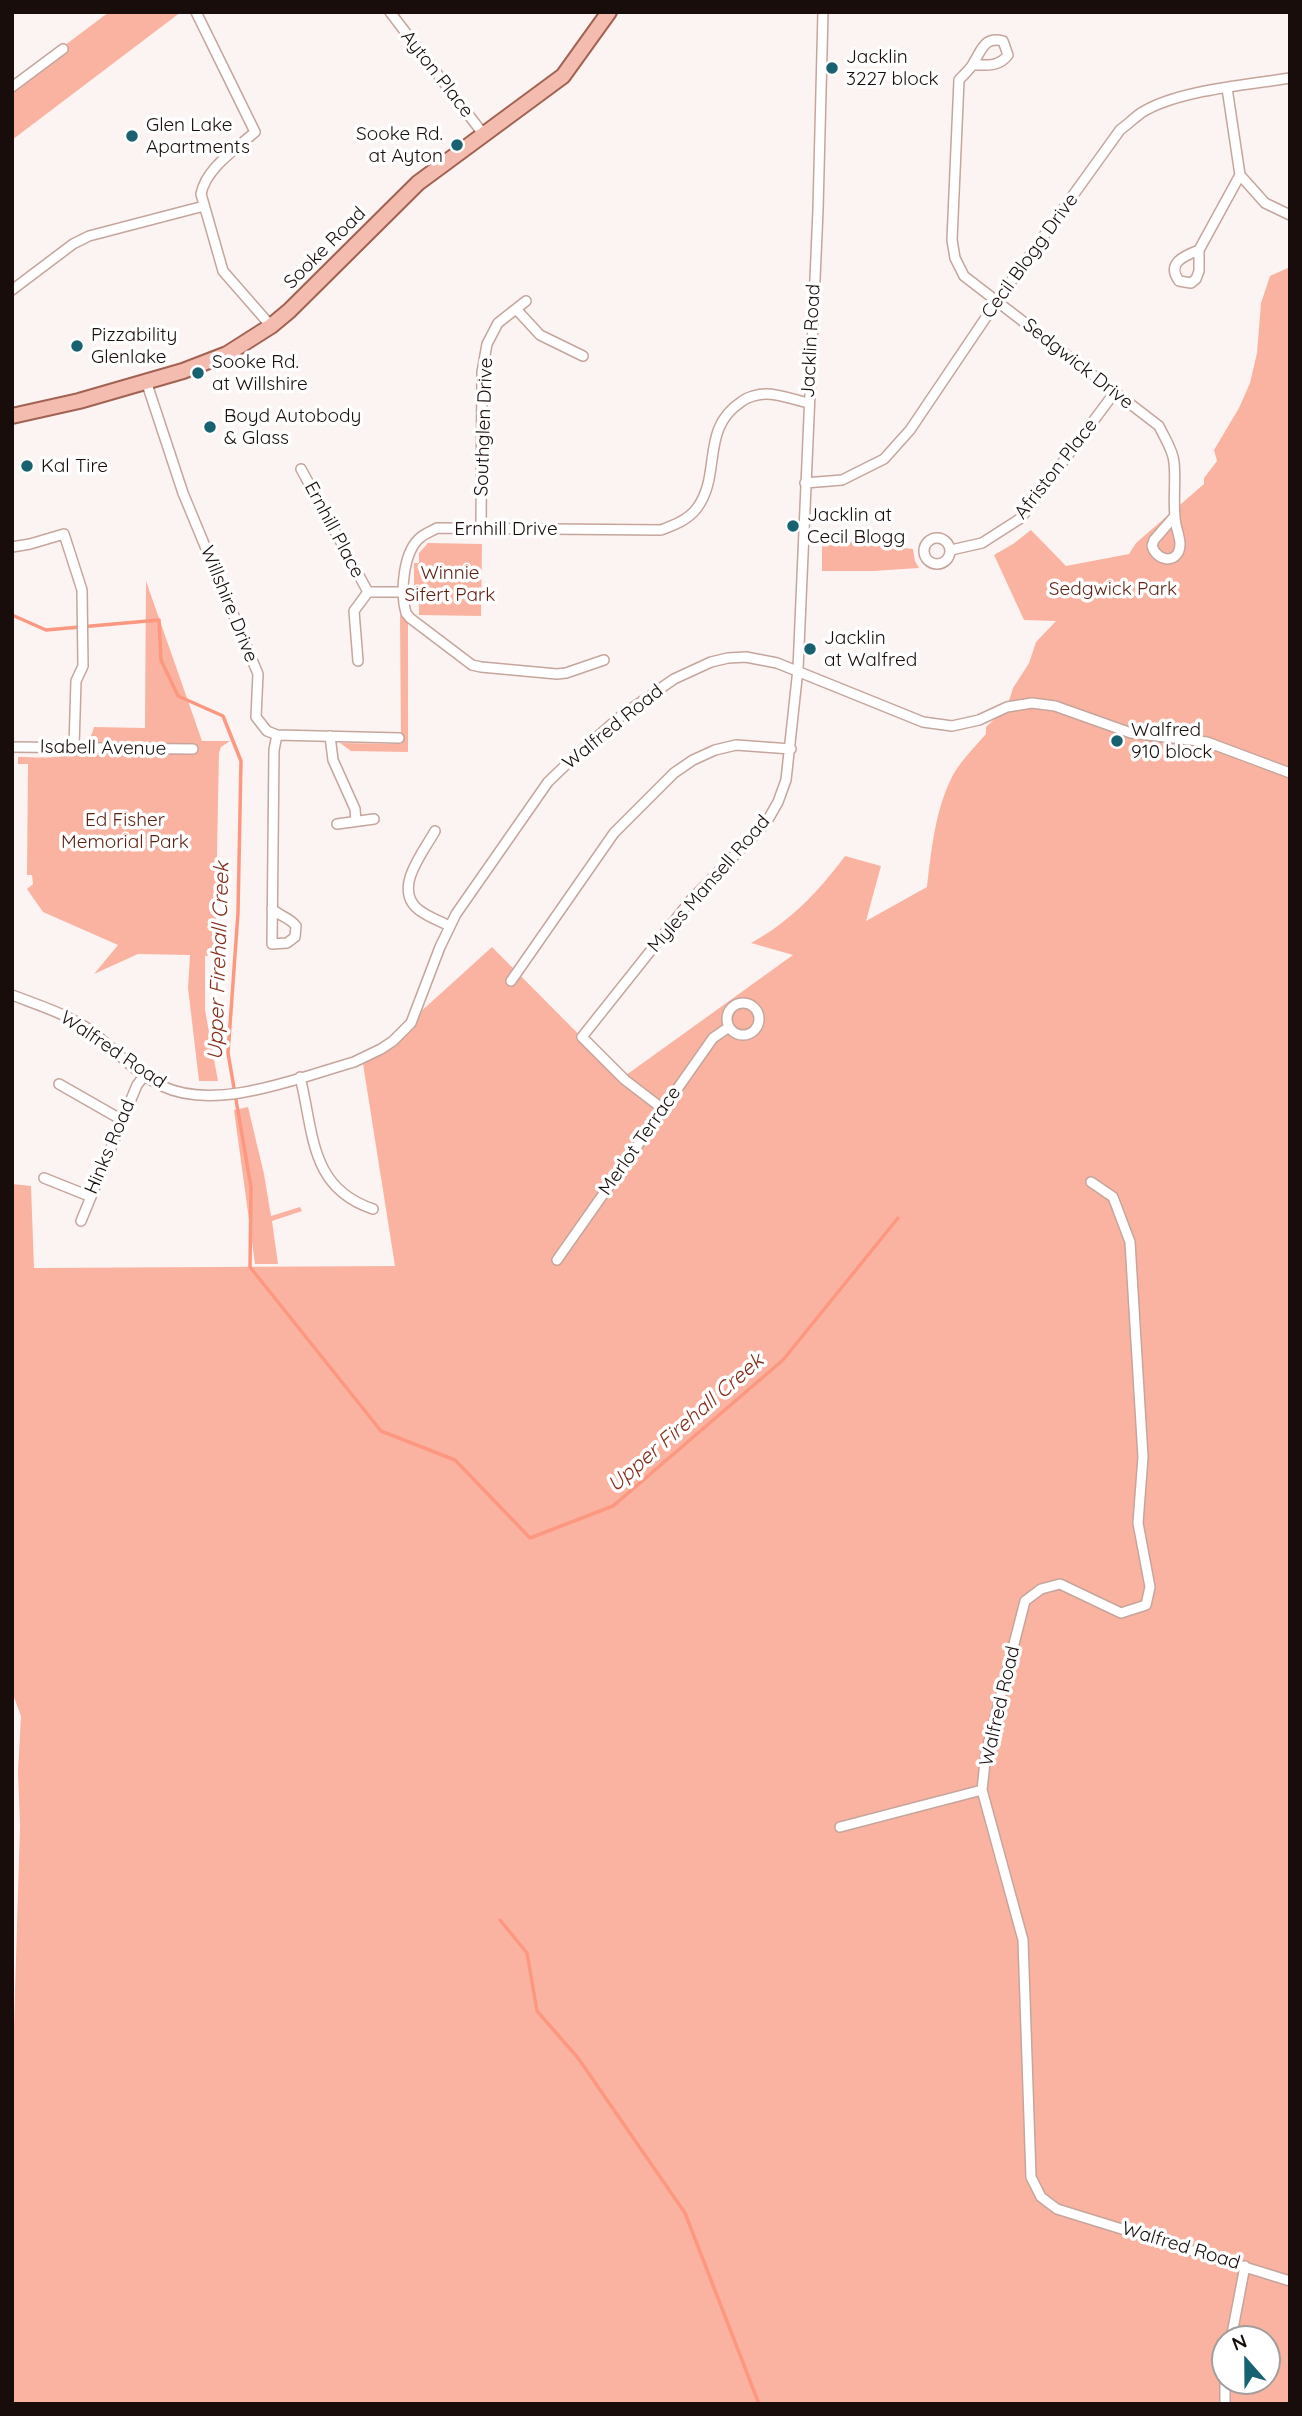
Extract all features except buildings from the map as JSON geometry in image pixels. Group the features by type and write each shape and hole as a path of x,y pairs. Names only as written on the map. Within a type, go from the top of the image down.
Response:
{"main road":[{"name":"Sooke Road","path":"12,416 79,401 183,371 227,354 271,326 289,312 418,183 563,76 608,12"}],"street":[{"path":"196,12 255,132 203,183 201,194 223,271 271,326"},
{"name":"Ayton Place","path":"390,12 484,135"},
{"name":"Jacklin Road","path":"798,670 818,210 823,12"},
{"path":"12,87 63,49"},
{"name":"Sedgwick Drive","path":"973,65 959,80 952,240 955,258 964,276 1159,426 1174,459 1174,517"},
{"name":"Cecil Blogg Drive","path":"805,483 842,480 884,459 910,430 997,301 1120,130 1143,112 1169,101 1290,78"},
{"path":"1227,88 1240,175 1265,203 1290,215"},
{"path":"1199,250 1240,175"},
{"path":"12,290 73,244 89,236 204,206"},
{"name":"Southglen Drive","path":"481,528 482,372 487,344 498,323 526,301"},
{"path":"516,309 540,335 583,356"},
{"name":"Willshire Drive","path":"146,382 183,493 258,674 256,717 267,731 276,735"},
{"name":"Afriston Place","path":"951,550 982,543 1021,518 1115,392"},
{"name":"Ernhill Drive","path":"404,592 410,554 420,538 437,528 661,530 684,521 698,507 707,484 719,425 731,408 746,398 766,394 808,403"},
{"name":"Ernhill Place","path":"301,469 368,592"},
{"path":"12,547 64,534 82,590 83,666 76,681 74,747"},
{"name":"Ernhill Place","path":"368,592 404,592"},
{"name":"Ernhill Place","path":"358,661 354,611 368,592"},
{"path":"404,592 404,605 410,618 472,665 557,674 604,660"},
{"name":"Walfred Road","path":"12,995 52,1010 83,1026 144,1076 170,1090 227,1096 360,1059 381,1049 403,1032 415,1013 449,926 548,782 621,716 674,679 720,660 753,658 798,670 923,722 952,726 979,720 1007,707 1032,703 1055,706 1131,733 1207,742 1290,773"},
{"name":"Myles Mansell Road","path":"663,1109 625,1080 582,1037 691,900 766,824 786,780 798,670"},
{"path":"272,909 276,735 399,738"},
{"path":"330,736 333,760 355,809 356,821"},
{"path":"511,981 602,848 674,773 715,750 736,745 791,749"},
{"name":"Isabell Avenue","path":"12,747 193,749"},
{"path":"337,824 374,819"},
{"path":"435,831 408,879 409,898 419,910 449,926"},
{"name":"Merlot Terrace","path":"556,1260 713,1038 729,1027"},
{"name":"Hinks Road","path":"80,1221 137,1085 144,1076"},
{"path":"300,1077 314,1149 323,1170 346,1196 373,1209"},
{"path":"59,1084 122,1120"},
{"path":"44,1178 89,1196"},
{"name":"Walfred Road","path":"1091,1182 1113,1197 1130,1242 1143,1457 1138,1523 1150,1587 1146,1605 1121,1613 1060,1584 1041,1589 1025,1601 986,1753 982,1790 1023,1940 1031,2177 1041,2197 1057,2209 1290,2281"},
{"path":"841,1827 982,1790"},
{"path":"1234,2325 1245,2266"}],"green space":[{"path":"109,12 181,12 12,140 12,85"},
{"name":"Sedgwick Park","path":"1290,267 1290,2404 12,2404 12,2092 21,1716 12,1692 12,1184 31,1186 34,1268 395,1266 363,1064 492,947 622,1078 793,955 751,943 803,905 845,856 881,866 866,921 927,887 937,819 953,774 986,734 986,727 1007,707 1013,688 1029,663 1036,642 1056,621 1024,620 994,555 1031,530 1066,566 1129,554 1136,543 1204,484 1204,478 1217,461 1214,450 1239,408 1250,383 1257,353 1261,303 1270,276"},
{"path":"822,539 913,549 919,568 822,571"},
{"name":"Winnie Sifert Park","path":"428,543 482,544 481,616 419,615 419,587 414,587 414,563 419,563 419,553"},
{"name":"Ed Fisher Memorial Park","path":"146,581 202,741 230,741 221,747 219,753 215,955 205,956 205,1010 218,1081 199,1081 188,988 190,955 138,954 94,974 118,945 43,912 27,889 33,884 32,875 27,875 28,764 18,764 18,757 52,757 74,753 89,739 94,727 145,728"},
{"path":"400,615 408,622 408,752 351,751 340,743 401,744"},
{"path":"248,1107 271,1216 300,1207 302,1211 272,1221 278,1264 255,1264 234,1110"}],"waterway":[{"name":"Upper Firehall Creek","path":"12,615 46,630 159,620 161,660 178,696 223,716 241,761 238,913 228,1053 251,1187 250,1267 381,1431 455,1460 530,1538 613,1506 783,1360 898,1218"},
{"path":"500,1920 527,1953 537,2011 578,2058 685,2213 759,2404"}],"place":[{"name":"Jacklin 3227 block","path":"832,68"},
{"name":"Glen Lake Apartments","path":"132,136"},
{"name":"Sooke Rd. at Ayton","path":"457,145"},
{"name":"Pizzability Glenlake","path":"77,346"},
{"name":"Sooke Rd. at Willshire","path":"198,373"},
{"name":"Boyd Autobody & Glass","path":"210,427"},
{"name":"Kal Tire","path":"27,466"},
{"name":"Jacklin at Cecil Blogg","path":"793,526"},
{"name":"Jacklin at Walfred","path":"810,649"},
{"name":"Walfred 910 block","path":"1117,741"}]}
